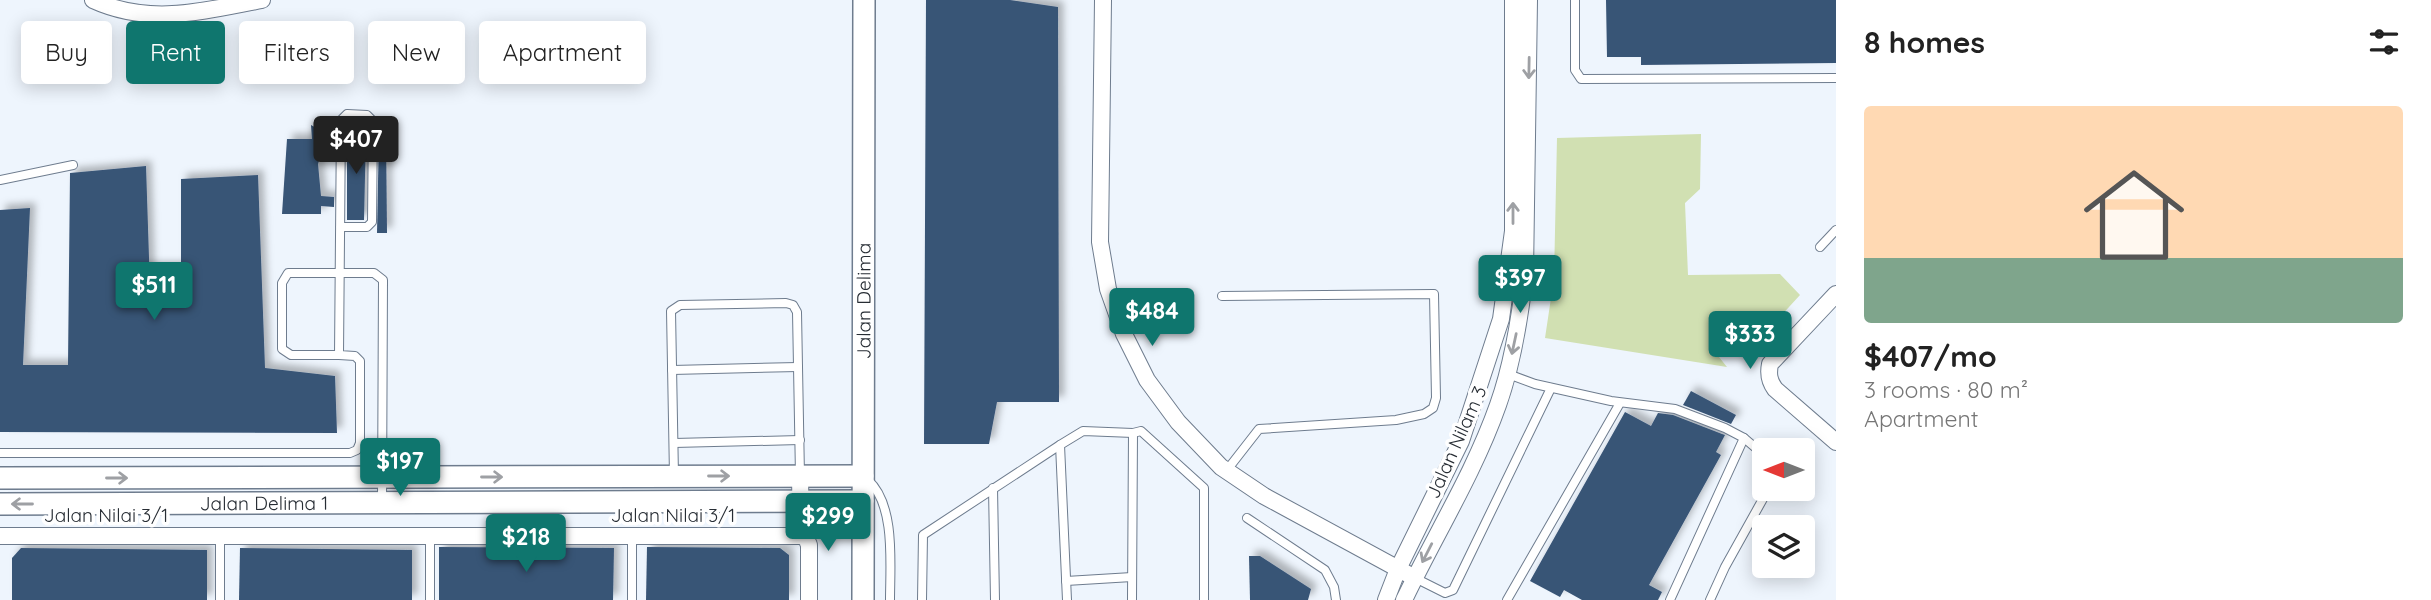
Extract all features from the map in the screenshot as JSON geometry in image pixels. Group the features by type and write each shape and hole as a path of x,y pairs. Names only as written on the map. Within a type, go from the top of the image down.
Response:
{"street":[{"path":"93,0 108,7 151,15 178,16 228,3 262,0"},
{"name":"Jalan Delima","path":"863,600 864,0"},
{"path":"1103,0 1100,242 1108,289 1124,334 1147,380 1178,422 1227,470 1264,496 1415,578"},
{"name":"Jalan Nilam 3","path":"1385,600 1461,441 1501,320 1513,231 1513,0"},
{"name":"Jalan Nilam 3","path":"1404,600 1488,430 1508,374 1525,273 1530,0"},
{"path":"1836,294 1770,364 1769,370 1775,389 1836,442"},
{"path":"800,476 800,536 806,538 809,545 809,600"},
{"name":"Jalan Delima 1","path":"0,478 863,476"},
{"name":"Jalan Delima 1","path":"0,504 863,501"},
{"name":"Jalan Nilai 3/1","path":"0,536 800,536"}],"lane":[{"path":"1575,0 1575,70 1581,79 1836,78"},
{"path":"339,355 340,273 340,227 341,120 347,114 368,115 373,121 372,222 367,227 340,227"},
{"path":"0,180 74,165"},
{"path":"1820,247 1836,230"},
{"path":"0,453 354,452 360,443 360,365 355,356 291,355 284,352 281,345 282,283 285,276 292,273 378,274 384,283 382,503"},
{"path":"1222,296 1434,294 1436,398 1433,408 1424,414 1396,420 1259,429 1227,470"},
{"path":"674,476 673,308 680,305 790,303 797,312 800,476"},
{"path":"672,370 798,367"},
{"path":"1508,374 1551,388 1620,402 1675,409 1725,428 1752,445"},
{"path":"1415,578 1446,593 1453,590 1551,388"},
{"path":"1507,600 1620,402"},
{"path":"922,600 923,535 1083,431 1143,431 1204,488 1204,600"},
{"path":"1132,600 1133,433"},
{"path":"1670,600 1744,438"},
{"path":"674,443 800,440"},
{"path":"1060,445 1067,600"},
{"path":"863,476 879,492 890,534 890,600"},
{"path":"993,488 995,600"},
{"path":"1710,600 1762,501"},
{"path":"1247,519 1325,570 1334,587 1336,600"},
{"path":"220,536 220,600"},
{"path":"430,536 430,600"},
{"path":"632,536 632,600"},
{"path":"1066,581 1132,577"}],"green space":[{"path":"1701,134 1700,189 1685,203 1688,275 1780,274 1800,295 1755,344 1740,332 1715,352 1727,367 1545,338 1554,278 1557,138"}],"building":[{"path":"926,0 1010,0 1058,7 1059,402 997,402 989,444 924,444"},
{"path":"1606,0 1836,0 1836,63 1641,65 1641,57 1607,57"},
{"path":"311,125 323,132 322,140 326,140 326,153 321,154 318,164 321,196 334,197 334,207 321,206 321,214 282,214 287,139 312,139"},
{"path":"355,132 366,132 364,220 347,220 347,135 355,135"},
{"path":"379,132 386,132 387,233 377,233"},
{"path":"146,166 150,288 181,293 181,179 258,175 265,368 335,376 337,433 0,432 0,210 30,208 23,365 68,365 70,173"},
{"path":"1691,391 1736,415 1731,424 1683,405"},
{"path":"1625,412 1651,426 1658,413 1673,415 1725,435 1716,452 1721,455 1649,585 1662,592 1658,600 1582,600 1564,590 1560,597 1530,581"},
{"path":"439,547 614,548 613,600 439,600"},
{"path":"647,547 780,548 789,555 789,600 646,600"},
{"path":"21,548 207,550 207,600 12,600 12,558"},
{"path":"240,548 412,550 412,600 239,600"},
{"path":"1249,556 1260,556 1311,589 1308,600 1250,600"}]}
